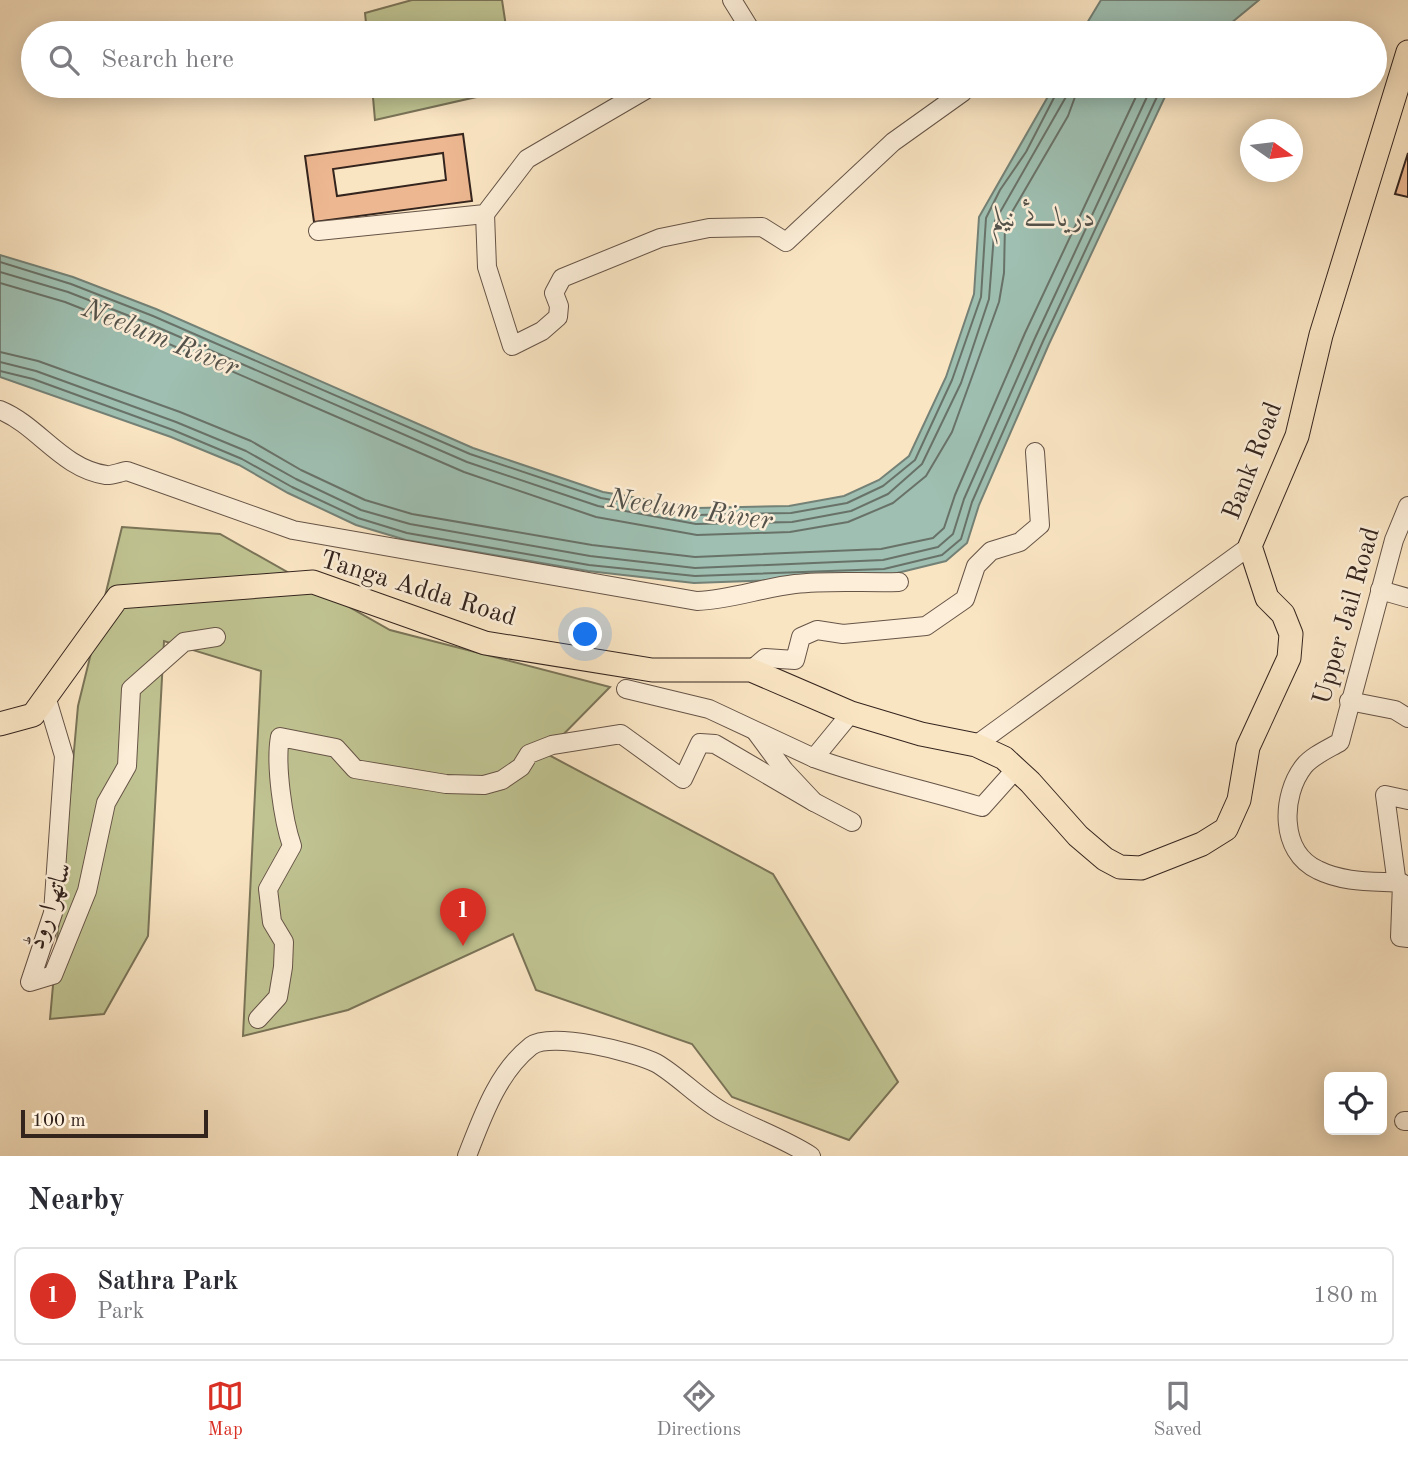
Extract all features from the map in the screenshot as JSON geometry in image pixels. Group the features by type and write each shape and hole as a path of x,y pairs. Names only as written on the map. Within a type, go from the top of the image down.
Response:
{"main road":[{"name":"Bank Road","path":"1141,869 1159,864 1202,844 1226,828 1239,800 1248,747 1289,658 1291,634 1283,614 1266,598 1254,568 1250,547 1297,436 1321,335 1408,52"},
{"name":"Tanga Adda Road","path":"0,723 33,715 118,597 313,582 485,643 652,670 751,670 851,713 921,734 976,745 1004,758 1078,836 1105,859 1120,867 1141,869"}],"street":[{"path":"732,0 745,21"},
{"path":"631,98 527,159 485,214 487,267 512,346 542,331 558,317 559,306 554,293 562,278 660,238 709,228 762,227 786,242 893,142 954,98"},
{"path":"318,232 485,214"},
{"path":"0,410 16,417 57,454 108,476 127,471 293,530 361,544 411,549 697,601 719,600 759,589 797,584 899,582"},
{"path":"751,670 765,657 795,660 801,637 817,630 843,634 926,626 965,598 976,566 991,551 1020,542 1040,525 1035,452"},
{"name":"Upper Jail Road","path":"1408,506 1394,540 1339,742 1304,765 1290,792 1286,824 1296,849 1315,869 1348,880 1402,883 1400,937 1408,938"},
{"path":"976,745 1250,547"},
{"path":"1380,590 1408,598"},
{"name":"ساتھرا روڈ","path":"47,696 64,756 53,913 30,982 53,975 87,891 106,803 127,766 131,689 184,642 216,637"},
{"path":"626,689 709,709 814,758 862,776 911,786 982,807 1016,769"},
{"path":"1350,701 1395,710 1408,718"},
{"path":"814,758 851,713"},
{"path":"754,729 784,770 814,802"},
{"path":"258,1019 278,997 283,967 284,943 272,922 268,888 292,846 285,825 277,753 281,737 336,748 355,769 446,784 484,785 502,780 521,767 529,754 552,745 621,734 683,779 700,743 715,744 852,822"},
{"path":"1396,877 1385,794 1408,800"},
{"path":"467,1156 495,1089 532,1045 547,1040 628,1053 657,1064 688,1090 723,1112 811,1156"}],"green space":[{"path":"412,0 502,0 505,21 366,21 365,13"},
{"path":"373,98 472,98 375,120"},
{"path":"122,527 220,534 390,630 610,687 545,753 773,874 898,1082 849,1140 732,1097 692,1044 536,990 513,934 348,1010 243,1036 261,671 164,641 148,936 104,1014 50,1019 78,706"}],"water":[{"path":"1101,0 1259,0 1234,21 1088,21"},
{"name":"دریائے نیلم","path":"1047,98 1164,98 1049,344 979,505 967,543 946,561 885,576 694,583 588,571 406,540 356,525 288,493 239,465 171,437 0,377 0,255 73,277 156,309 473,448 603,492 697,508 789,506 844,496 879,480 909,456 946,377 974,294 979,217"}],"building":[{"path":"463,134 472,201 314,222 305,156","holes":["443,153 446,180 337,196 333,169"]},
{"path":"1408,153 1408,197 1395,194"}],"place":[{"name":"Sathra Park","path":"463,946"}],"water label":[{"name":"Neelum River","path":"160,339"},
{"name":"Neelum River","path":"690,511"}]}
